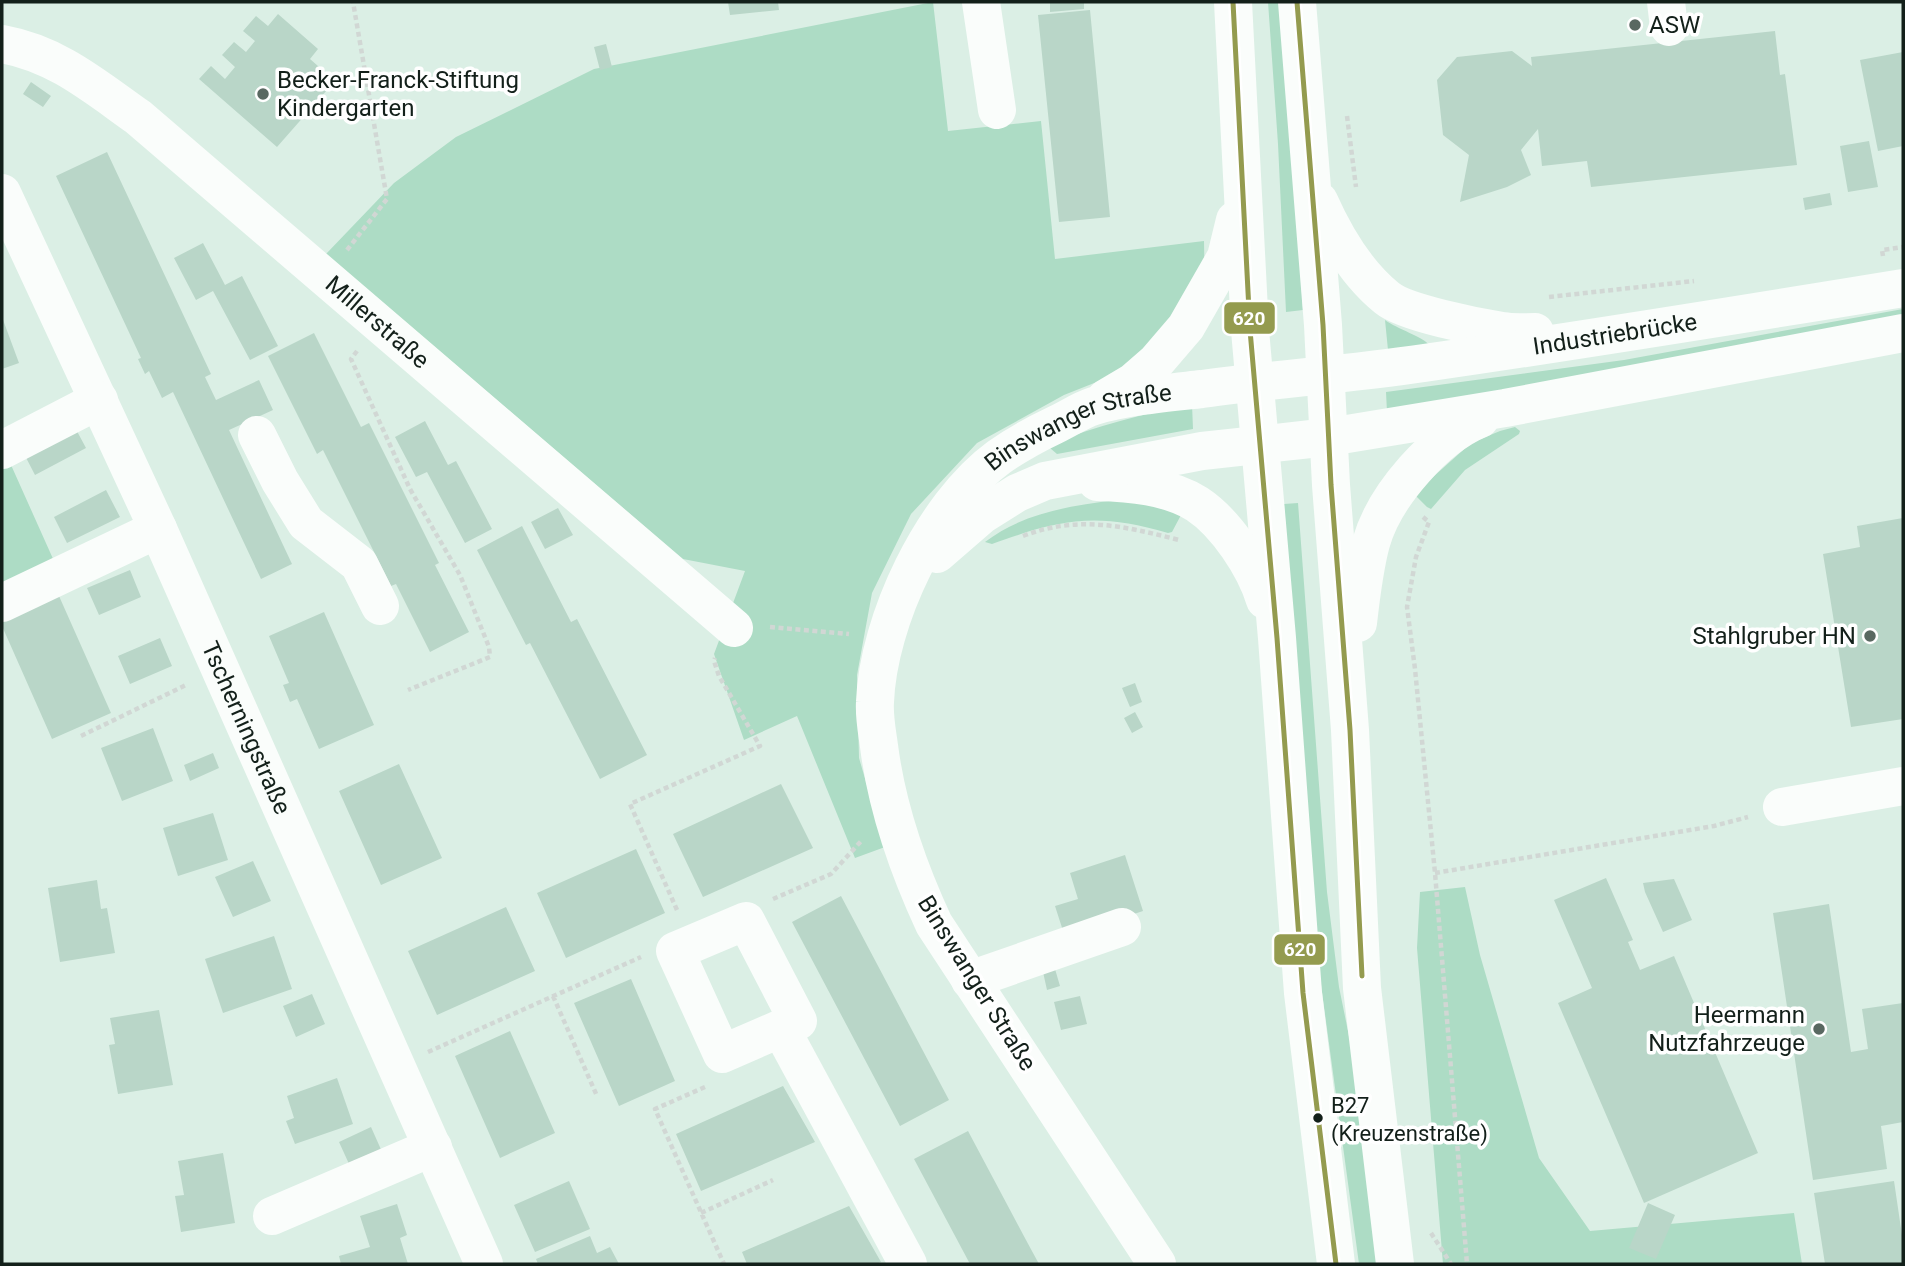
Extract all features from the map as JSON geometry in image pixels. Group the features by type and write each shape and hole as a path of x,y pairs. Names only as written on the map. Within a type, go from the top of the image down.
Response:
{"main road":[{"path":"981,2 997,110"},
{"path":"1233,2 1241,190 1303,993 1336,1264"},
{"path":"1297,2 1323,325 1350,730 1362,988 1395,1264"},
{"name":"Millerstraße","path":"2,44 39,52 66,66 138,117 734,628"},
{"path":"1311,183 1334,233 1360,270 1389,300 1426,314 1505,332 1649,331"},
{"path":"1093,407 1133,382 1156,362 1186,327 1226,257 1241,190"},
{"name":"Tscherningstraße","path":"2,193 158,529 484,1264"},
{"name":"Industriebrücke","path":"1325,377 1649,331 1894,269"},
{"name":"Industriebrücke","path":"1329,437 1505,408 1903,334"},
{"name":"Binswanger Straße","path":"1157,1264 934,924 916,886 884,785 875,705 884,637 901,592 937,527 963,491 998,458 1043,431 1093,407 1161,394 1255,382 1325,377"},
{"path":"2,450 99,400"},
{"path":"1350,730 1361,589 1372,540 1395,495 1420,463 1447,438 1472,422 1505,408"},
{"path":"257,435 280,481 306,523 359,565 380,606"},
{"name":"Binswanger Straße","path":"901,592 947,543 982,515 1045,481 1185,453 1329,437"},
{"path":"1045,481 1113,483 1167,491 1197,504 1223,528 1244,554 1263,592 1277,638"},
{"path":"2,603 158,529"},
{"path":"1782,807 1903,786"},
{"path":"746,921 798,1021 781,1029 722,1054 675,951 746,921"},
{"path":"970,980 1122,927"},
{"path":"781,1029 908,1264"},
{"path":"272,1216 433,1147"}],"path":[{"path":"325,277 387,199 353,2"},
{"path":"1544,298 1707,280"},
{"path":"378,322 351,359 410,489 460,575 489,647 490,657 408,690"},
{"path":"1395,495 1429,522 1416,557 1406,607 1415,669 1435,873 1467,1264"},
{"path":"1013,540 1044,528 1067,524 1105,523 1180,540 1188,545"},
{"path":"692,944 630,804 760,746 719,676 714,660 734,628 758,626 884,637"},
{"path":"81,736 220,668"},
{"path":"1435,873 1714,826 1782,807"},
{"path":"792,891 831,874 862,841"},
{"path":"449,1043 642,956"},
{"path":"553,996 597,1096"},
{"path":"714,1083 655,1109 724,1264"},
{"path":"701,1213 773,1180"}],"green space":[{"path":"933,2 948,131 1041,121 1055,259 1204,241 1205,302 1152,360 1064,395 977,443 911,514 872,593 857,675 859,758 885,847 855,858 797,716 744,740 714,654 745,571 683,559 326,254 394,183 456,137 594,69"},
{"path":"1268,2 1281,2 1303,310 1286,312 1278,144"},
{"path":"1903,309 1903,320 1387,412 1386,392 1624,360"},
{"path":"1385,320 1422,339 1429,345 1388,350"},
{"path":"1192,404 1193,429 1057,454 1050,448 1050,444 1103,426"},
{"path":"1515,427 1520,431 1519,434 1465,470 1431,509 1414,494 1471,443"},
{"path":"7,456 54,561 2,584 2,459"},
{"path":"1116,500 1144,502 1181,515 1172,532 1168,533 1120,522 1079,521 1038,529 992,544 985,542 1015,524 1047,512"},
{"path":"1298,503 1327,892 1339,987 1352,1051 1378,1264 1359,1264 1316,948 1284,504"},
{"path":"1465,887 1480,955 1539,1158 1590,1231 1794,1213 1802,1264 1443,1264 1417,948 1420,892"}],"building":[{"path":"728,2 778,2 779,10 730,15"},
{"path":"1050,2 1084,2 1084,9 1050,12"},
{"path":"1090,10 1110,217 1059,222 1038,15"},
{"path":"278,14 318,49 310,59 335,81 277,147 199,79 211,66 225,79 235,67 222,55 234,42 246,52 255,41 243,31 256,16 268,26"},
{"path":"1775,31 1780,75 1785,74 1797,165 1591,187 1587,161 1542,166 1538,129 1521,150 1531,175 1507,187 1460,202 1469,155 1443,135 1437,80 1457,57 1512,51 1532,66 1531,57"},
{"path":"606,44 612,67 600,70 594,47"},
{"path":"1903,52 1903,146 1878,151 1860,60"},
{"path":"31,82 51,96 43,107 23,94"},
{"path":"1869,141 1878,187 1848,192 1840,146"},
{"path":"107,152 211,374 205,377 216,400 259,380 273,410 229,430 292,564 261,579 173,392 162,398 149,371 145,374 138,359 141,358 56,176"},
{"path":"1830,193 1832,205 1805,210 1803,198"},
{"path":"203,243 225,285 242,276 278,346 250,360 213,291 196,300 174,258"},
{"path":"2,317 19,363 2,369"},
{"path":"314,333 361,427 369,423 439,563 435,565 469,632 430,652 396,584 391,586 323,450 317,454 268,356"},
{"path":"71,420 86,448 35,475 20,446"},
{"path":"425,421 448,465 456,461 492,529 465,543 427,472 416,477 395,437"},
{"path":"106,490 120,517 67,543 54,517"},
{"path":"558,508 573,535 545,549 531,522"},
{"name":"Stahlgruber HN","path":"1903,518 1903,719 1851,727 1823,554 1860,547 1857,526"},
{"path":"522,526 571,622 577,619 647,755 600,779 530,643 526,645 477,550"},
{"path":"130,570 141,597 99,615 87,588"},
{"path":"59,596 111,713 52,739 2,621"},
{"path":"324,612 374,725 319,749 297,699 290,702 283,685 289,683 269,636"},
{"path":"160,638 172,666 130,684 118,656"},
{"path":"1135,683 1142,702 1130,707 1122,688"},
{"path":"1135,712 1143,727 1132,733 1124,718"},
{"path":"153,728 173,781 122,801 101,748"},
{"path":"213,753 219,768 190,781 184,765"},
{"path":"399,764 442,858 381,885 339,791"},
{"path":"781,784 813,848 703,897 673,834"},
{"path":"213,813 228,860 178,876 163,828"},
{"path":"636,849 665,913 566,958 537,893"},
{"path":"1125,855 1143,911 1065,937 1055,906 1078,899 1070,873"},
{"path":"253,861 271,901 233,917 215,877"},
{"path":"1606,878 1633,940 1628,942 1640,970 1674,956 1758,1153 1644,1203 1558,1003 1592,988 1554,900"},
{"path":"1674,879 1692,920 1663,932 1643,883"},
{"path":"97,880 101,909 107,908 115,953 60,962 48,888"},
{"path":"841,896 949,1100 900,1126 792,922"},
{"name":"Heermann Nutzfahrzeuge","path":"1829,904 1851,1052 1868,1049 1862,1009 1903,1003 1903,1122 1881,1126 1887,1169 1813,1180 1773,913"},
{"path":"506,907 535,971 437,1015 408,951"},
{"path":"274,936 292,989 223,1013 205,959"},
{"path":"1055,969 1060,986 1047,990 1043,972"},
{"path":"631,979 675,1081 619,1106 574,1003"},
{"path":"312,994 325,1024 296,1037 283,1006"},
{"path":"1080,996 1087,1024 1061,1030 1054,1002"},
{"path":"159,1010 173,1085 118,1094 109,1045 115,1044 110,1018"},
{"path":"510,1031 555,1133 500,1158 455,1056"},
{"path":"337,1078 353,1124 295,1144 286,1121 294,1118 287,1096"},
{"path":"783,1086 815,1142 701,1191 676,1134"},
{"path":"371,1127 387,1163 355,1177 339,1142"},
{"path":"968,1131 1039,1264 970,1264 914,1159"},
{"path":"223,1153 235,1223 181,1232 175,1196 184,1195 178,1161"},
{"path":"569,1181 590,1229 535,1252 514,1205"},
{"path":"1894,1181 1903,1242 1903,1264 1825,1264 1814,1193"},
{"path":"1648,1203 1675,1215 1656,1259 1629,1248"},
{"path":"397,1204 407,1235 400,1238 408,1264 341,1264 339,1256 370,1247 360,1216"},
{"path":"849,1206 881,1262 747,1264 742,1252"},
{"path":"590,1236 597,1253 610,1247 619,1264 538,1264 536,1259"}],"transit line":[{"name":"620","path":"1233,2 1250,330 1277,638 1303,993 1336,1264"},
{"name":"620","path":"1297,2 1323,325 1331,485 1350,730 1362,976"}],"place":[{"name":"ASW","path":"1635,25"},
{"name":"Becker-Franck-Stiftung Kindergarten","path":"263,94"},
{"name":"Stahlgruber HN","path":"1870,636"},
{"name":"Heermann Nutzfahrzeuge","path":"1819,1029"},
{"name":"B27 (Kreuzenstraße)","path":"1318,1118"}]}
